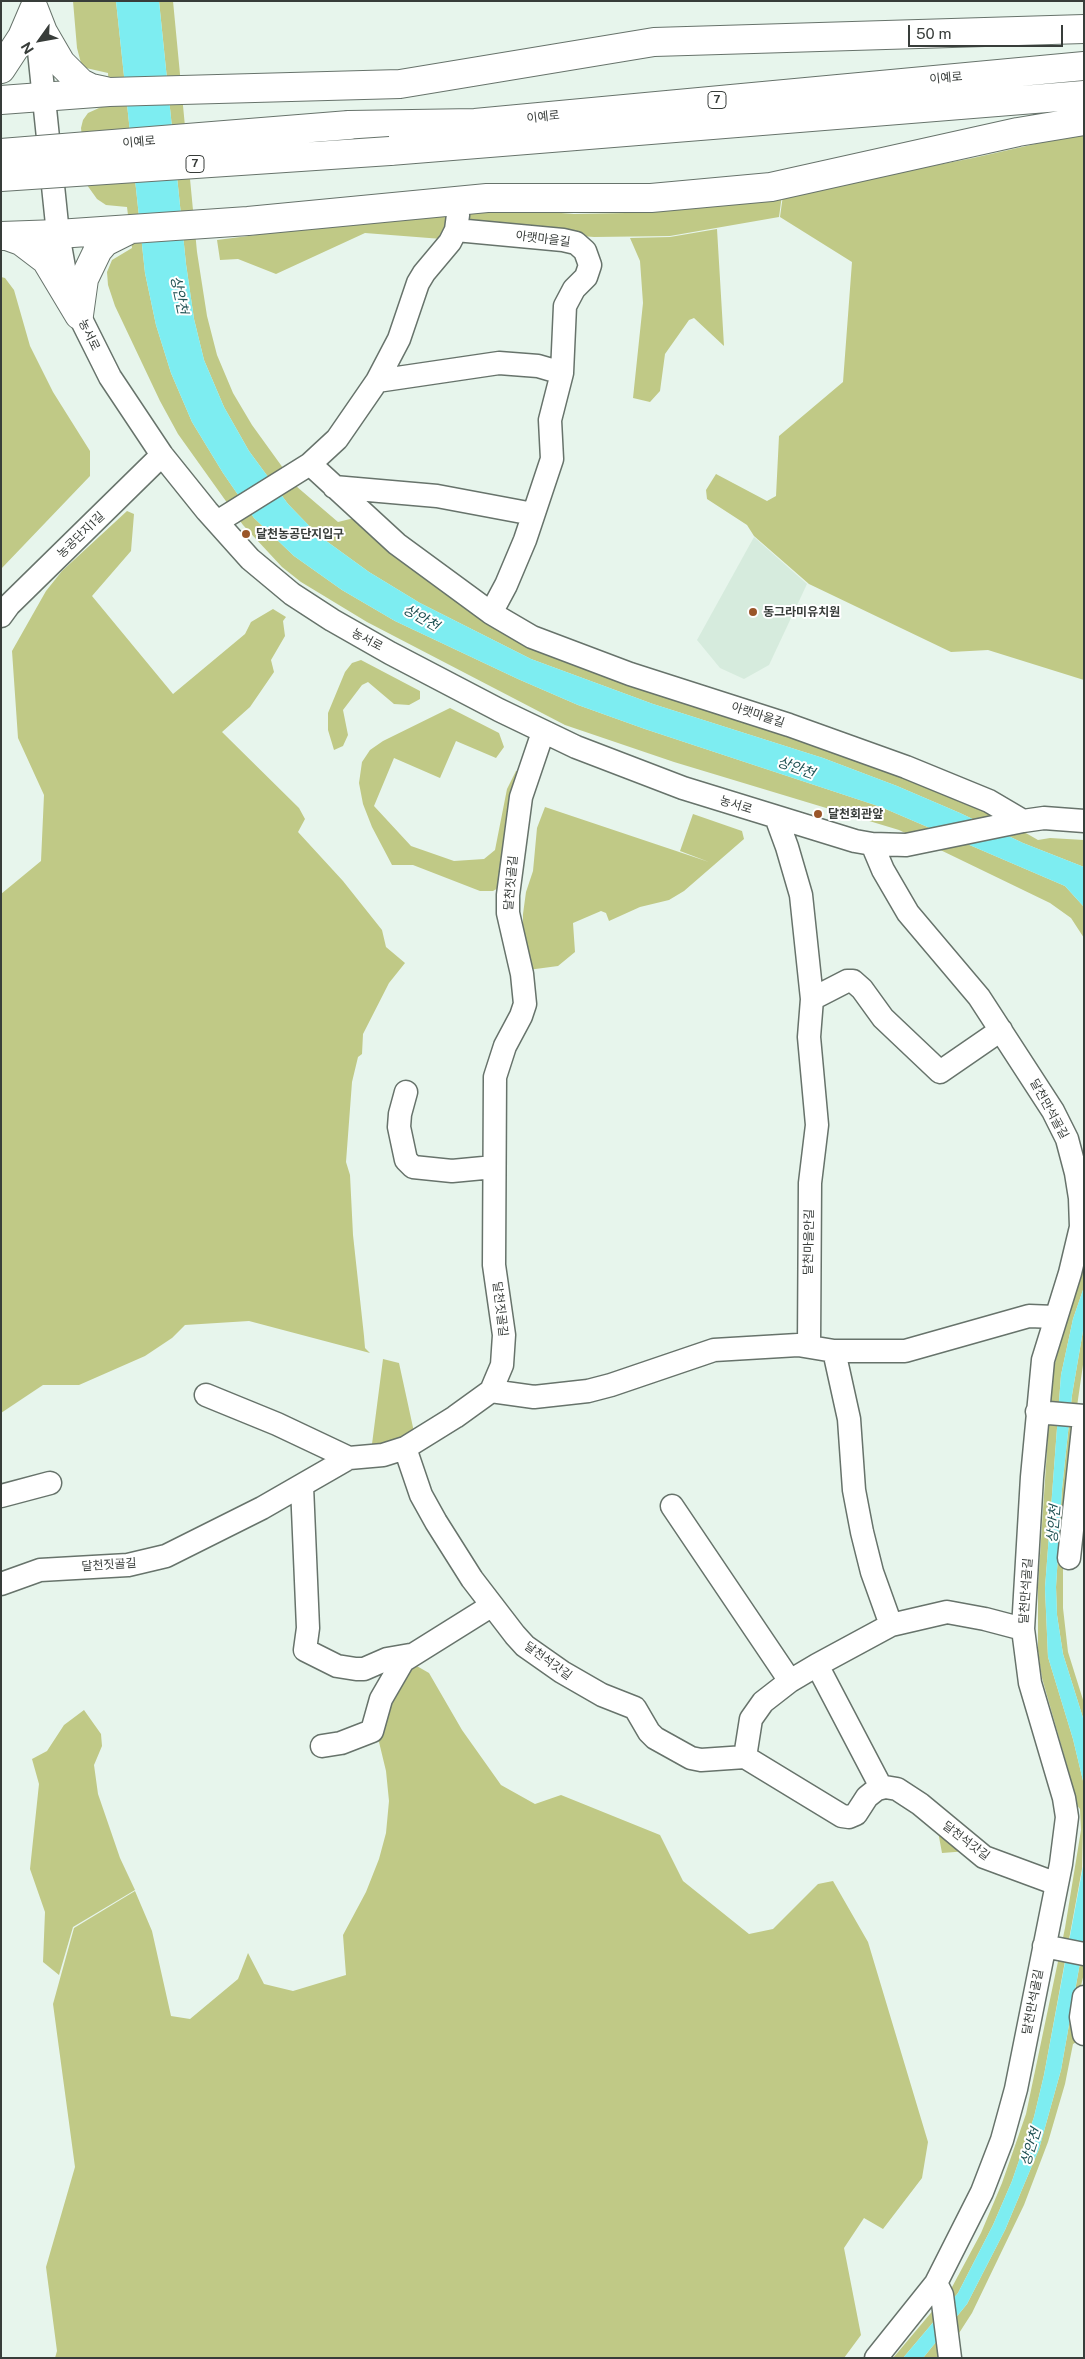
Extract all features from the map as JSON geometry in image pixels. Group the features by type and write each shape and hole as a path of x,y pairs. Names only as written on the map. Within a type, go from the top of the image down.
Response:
{"highway":[{"path":"1,69 22,37 34,5"},
{"path":"34,5 52,49 71,74 91,88 109,92"},
{"path":"1,100 109,92 400,84 654,42 1084,29"},
{"name":"이예로","path":"1,153 349,125 475,123 1084,66"},
{"name":"이예로","path":"1,177 390,151 1084,95"},
{"path":"4,236 131,230 248,221 487,198 652,198 771,187 1018,132 1084,121"},
{"path":"79,315 84,279 98,250 115,235 131,230"},
{"path":"4,236 21,240 46,260 79,315"}],"street":[{"name":"농서로","path":"34,5 58,234 65,273 79,315 110,377 162,455 225,517 263,571 313,609 382,648 543,732 638,772 776,817 872,844 906,845 1044,818 1084,821"},
{"name":"아랫마을길","path":"492,613 506,585 552,459 550,420 562,373 565,306 574,289 588,271 588,256 576,243 457,222 450,242 424,273 399,339 376,381 337,439 305,467 334,487 397,544 492,613 532,637 630,674 798,728 906,767 990,801 1018,822"},
{"path":"376,381 499,363 538,366 562,373"},
{"name":"농공단지1길","path":"1,616 9,605 162,455"},
{"path":"225,517 305,467"},
{"path":"334,487 437,496 533,514"},
{"name":"달천짓골길","path":"2,1583 40,1570 128,1565 166,1556 302,1486 349,1458 383,1455 405,1448 455,1417 490,1391 497,1379 504,1352 503,1320 494,1265 495,1077 505,1046 521,1016 524,1004 522,974 508,913 508,895 521,797 543,732"},
{"name":"달천마을안길","path":"776,817 801,895 812,999 809,1037 817,1125 810,1183 809,1346"},
{"name":"달천만석골길","path":"872,844 883,870 908,913 979,997 1053,1112 1067,1140 1076,1173 1080,1198 1081,1226 1070,1273 1054,1317 1043,1360 1042,1412 1023,1629 1030,1683 1064,1798 1076,1820 1057,1884 1052,1947 1002,2140 982,2192 939,2289 876,2358"},
{"path":"812,999 848,981 853,981 862,989 883,1018 940,1072 1001,1030"},
{"path":"406,1092 400,1114 399,1127 406,1160 413,1167 452,1171 494,1167"},
{"path":"490,1391 534,1397 561,1395 611,1385 714,1350 809,1346 834,1351 905,1351 1029,1316 1054,1317"},
{"path":"834,1351 849,1419 854,1490 862,1532 872,1572 891,1626"},
{"path":"206,1395 349,1458"},
{"path":"1042,1412 1084,1417 1069,1558"},
{"name":"달천석갓길","path":"405,1448 421,1495 436,1522 491,1606 525,1646 579,1683 635,1708 649,1732 674,1750 690,1758 700,1760 744,1757"},
{"path":"1,1496 50,1483"},
{"path":"302,1486 308,1628 305,1650 337,1666 356,1669 364,1669 387,1659 410,1655"},
{"path":"672,1506 790,1681"},
{"path":"322,1746 341,1743 372,1731 381,1699 403,1661 491,1606"},
{"path":"817,1665 881,1787 871,1792 853,1817 842,1816 744,1757 748,1729 756,1710 790,1681 817,1665 891,1626 946,1612 985,1619 1023,1629"},
{"name":"달천석갓길","path":"881,1787 897,1789 914,1800 984,1857 1057,1884"},
{"path":"1052,1947 1084,1954"},
{"path":"1084,1997 1081,2016 1084,2034"},
{"path":"939,2289 950,2357"}],"shaded area":[{"name":"동그라미유치원","path":"754,537 807,584 769,665 744,679 720,668 697,640"}],"green space":[{"path":"73,1 116,1 145,273 156,325 171,373 192,422 223,473 254,518 294,556 342,590 395,621 578,705 881,807 1065,886 1084,907 1084,938 1071,918 1050,903 899,830 674,762 565,725 367,622 301,582 282,567 243,525 178,434 160,401 115,306 108,285 107,272 112,260 132,248 127,207 106,205 97,199 87,185 81,128 83,120 88,113 110,103 108,73 86,68 81,63 77,48"},
{"path":"159,1 173,1 197,252 207,316 217,355 233,393 252,425 296,486 338,522 354,518 489,619 984,809 1038,840 1050,838 1084,840 1084,867 1023,843 897,786 823,758 653,704 531,659 420,603 369,572 318,535 288,504 249,451 224,407 204,360 194,319 186,264"},
{"path":"1084,133 1084,680 988,650 951,652 809,584 754,536 747,525 707,499 706,490 716,474 767,501 776,496 779,436 843,382 852,262 780,217 783,195 973,158"},
{"path":"782,195 779,217 670,236 594,237 484,228 473,222 466,214 442,239 365,233 276,274 238,259 220,260 217,240 264,234 395,210 484,207 574,214 626,213 672,210"},
{"path":"717,229 724,346 694,318 689,320 665,354 660,391 650,402 633,398 643,303 640,261 630,238 670,237"},
{"path":"1,277 5,278 14,290 30,346 53,392 90,451 90,476 1,569"},
{"path":"127,511 134,514 131,551 92,596 173,694 245,634 251,622 273,609 286,617 283,621 285,636 271,660 274,672 250,707 222,732 299,808 305,819 298,832 343,881 382,930 386,947 405,963 389,983 363,1034 362,1054 358,1057 352,1082 346,1162 350,1175 353,1235 365,1348 370,1353 249,1321 185,1325 172,1338 145,1356 79,1385 43,1385 1,1413 1,894 41,861 44,795 18,738 12,651 46,591 62,571"},
{"path":"361,660 420,691 420,699 409,705 394,704 368,682 362,685 343,710 348,735 343,746 334,750 328,730 328,713 345,672 352,663"},
{"path":"450,708 499,733 504,747 496,758 456,741 440,778 394,758 374,806 411,846 454,861 484,859 495,850 507,789 516,771 523,770 500,887 493,891 480,891 413,865 392,865 372,827 363,804 359,783 362,762 370,750 383,741"},
{"path":"545,807 709,862 680,851 693,814 742,831 744,839 684,891 669,900 640,907 609,921 606,913 601,911 573,923 575,952 558,966 528,970 523,942 523,914 526,892 533,871 537,828"},
{"path":"1084,1266 1084,1287 1073,1319 1061,1375 1045,1588 1048,1657 1073,1739 1084,1785 1082,1869 1044,2075 1034,2117 1012,2181 993,2225 958,2293 903,2358 893,2358 951,2289 981,2233 1002,2183 1026,2114 1065,1928 1081,1830 1080,1809 1075,1803 1070,1776 1042,1678 1038,1651 1038,1586 1052,1375 1065,1324"},
{"path":"1084,1325 1084,1358 1074,1427 1063,1560 1063,1608 1068,1652 1084,1703 1084,1721 1063,1654 1057,1615 1056,1587 1062,1489 1072,1395"},
{"path":"383,1359 399,1363 414,1432 402,1439 372,1444"},
{"path":"415,1665 429,1673 462,1730 501,1785 535,1804 561,1795 660,1835 683,1881 749,1934 773,1929 818,1884 833,1881 868,1942 928,2142 922,2178 883,2229 864,2218 844,2248 861,2335 844,2358 55,2358 57,2351 46,2267 75,2167 53,2004 74,1928 135,1891 152,1931 171,2016 190,2019 238,1979 248,1953 264,1984 293,1991 346,1975 343,1935 366,1892 379,1859 386,1833 389,1801 386,1771 379,1742 383,1714"},
{"path":"84,1710 101,1734 102,1746 94,1765 98,1794 120,1858 135,1890 73,1927 59,1975 43,1962 45,1912 30,1869 39,1784 32,1759 47,1751 64,1725"},
{"path":"937,1826 968,1851 942,1853"},
{"path":"1084,1940 1084,1973 1076,2007 1078,2041 1073,2044 1065,2084 1048,2142 1024,2205 972,2313 943,2358 923,2358 967,2304 1005,2230 1039,2149 1061,2070"}],"water":[{"name":"상안천","path":"116,1 159,1 186,264 194,319 204,360 224,407 249,451 288,504 318,535 369,572 420,603 531,659 653,704 823,758 897,786 1023,843 1084,867 1084,907 1065,886 881,807 645,729 578,705 518,679 395,621 342,590 294,556 254,518 223,473 192,422 171,373 156,325 145,273"},
{"name":"상안천","path":"1084,1287 1084,1325 1072,1395 1062,1489 1056,1587 1057,1615 1063,1654 1084,1721 1084,1785 1073,1739 1048,1657 1045,1588 1061,1375 1073,1319"},
{"name":"상안천","path":"1084,1861 1084,1940 1061,2070 1039,2149 1005,2230 967,2304 923,2358 903,2358 958,2293 993,2225 1012,2181 1034,2117 1044,2075"}],"place":[{"name":"달천농공단지입구","path":"246,534"},
{"name":"동그라미유치원","path":"753,612"},
{"name":"달천회관앞","path":"818,814"}]}
